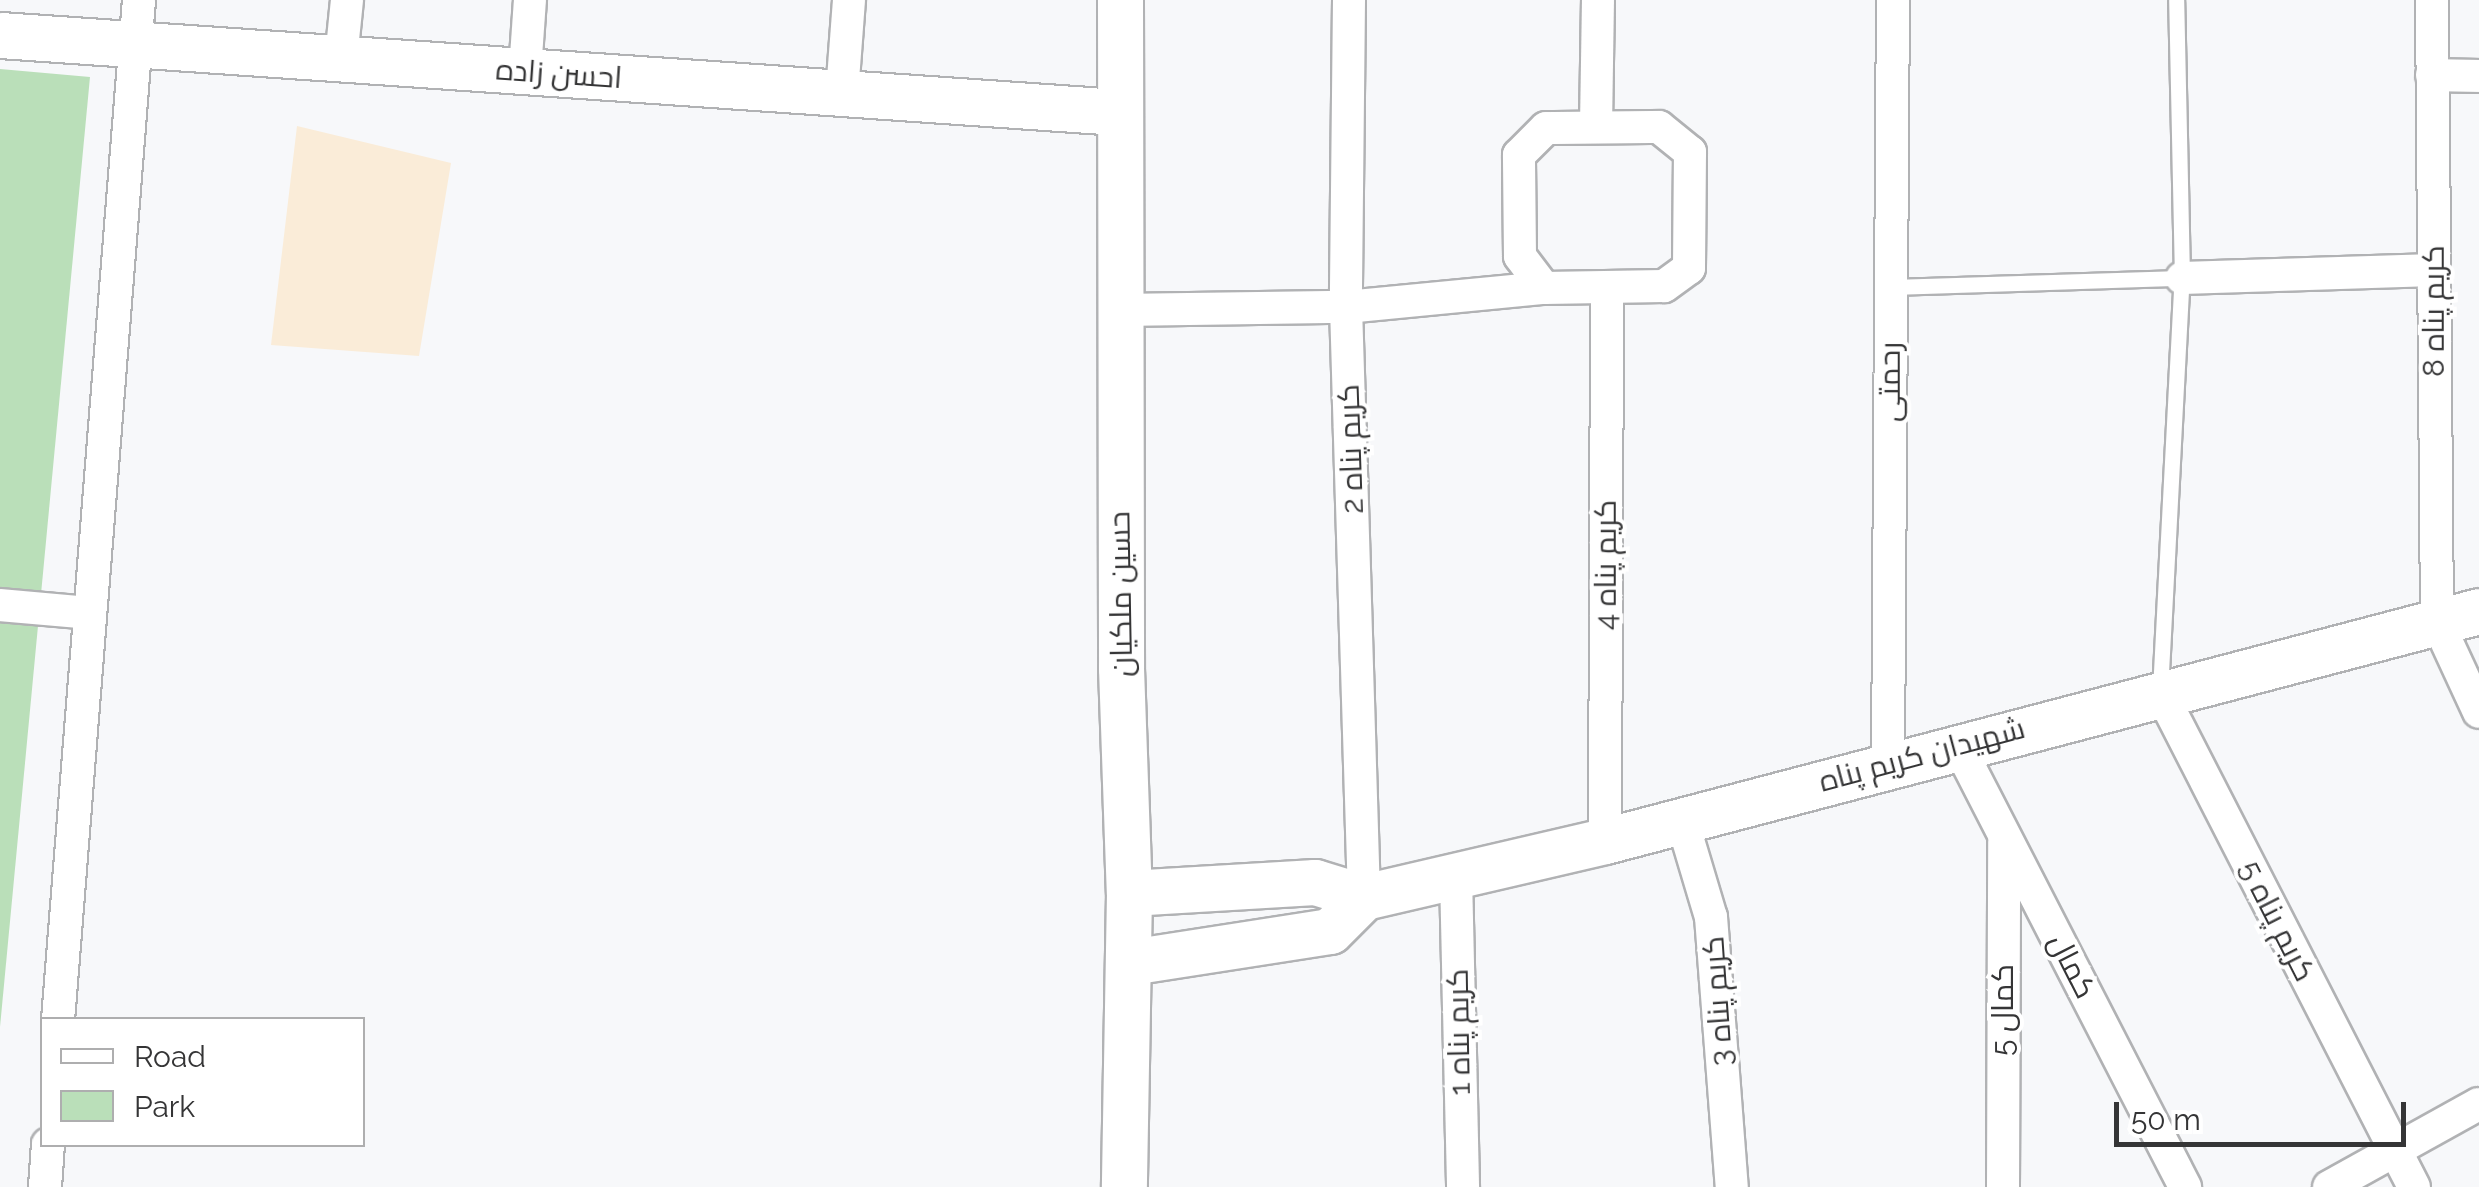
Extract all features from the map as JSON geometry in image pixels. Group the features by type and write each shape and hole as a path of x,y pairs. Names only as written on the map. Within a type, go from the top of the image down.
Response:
{"main road":[{"name":"حسین ملکیان","path":"1120,0 1119,310 1130,962 1124,1187"},
{"name":"احسن زاده","path":"0,35 1118,112"},
{"name":"شهیدان کریم پناه","path":"1364,898 1605,841 2160,691 2458,616"},
{"path":"1129,892 1315,882 1364,898 1330,931 1130,962"}],"street":[{"path":"58,1017 139,0"},
{"path":"342,59 347,0"},
{"path":"525,71 530,0"},
{"path":"842,93 849,0"},
{"name":"کریم پناه 2","path":"1348,0 1346,307 1364,898"},
{"path":"1596,126 1598,0"},
{"name":"رحمتی","path":"1888,764 1893,0"},
{"name":"کریم پناه 8","path":"2432,0 2434,270 2458,616"},
{"path":"2432,75 2479,76"},
{"path":"1119,310 1346,307 1544,288 1606,290 1664,286 1689,268 1690,152 1659,128 1546,128 1520,155 1520,256 1544,288"},
{"path":"2182,278 2434,270"},
{"name":"کریم پناه 4","path":"1605,841 1606,290"},
{"path":"0,604 90,612"},
{"path":"2458,616 2479,712"},
{"name":"کریم پناه 5","path":"2160,691 2414,1187"},
{"name":"کمال","path":"1958,745 2186,1187"},
{"name":"کریم پناه 3","path":"1682,820 1711,916 1732,1187"},
{"name":"کمال 5","path":"2003,1187 2004,833"},
{"name":"کریم پناه 1","path":"1456,876 1463,1187"},
{"path":"2329,1187 2479,1104"},
{"path":"44,1187 48,1147"}],"lane":[{"path":"2160,691 2182,278 2176,0"},
{"path":"1890,287 2182,278"}],"shaded area":[{"path":"297,126 451,163 419,356 271,345"}],"green space":[{"path":"0,69 90,77 0,1027"}]}
